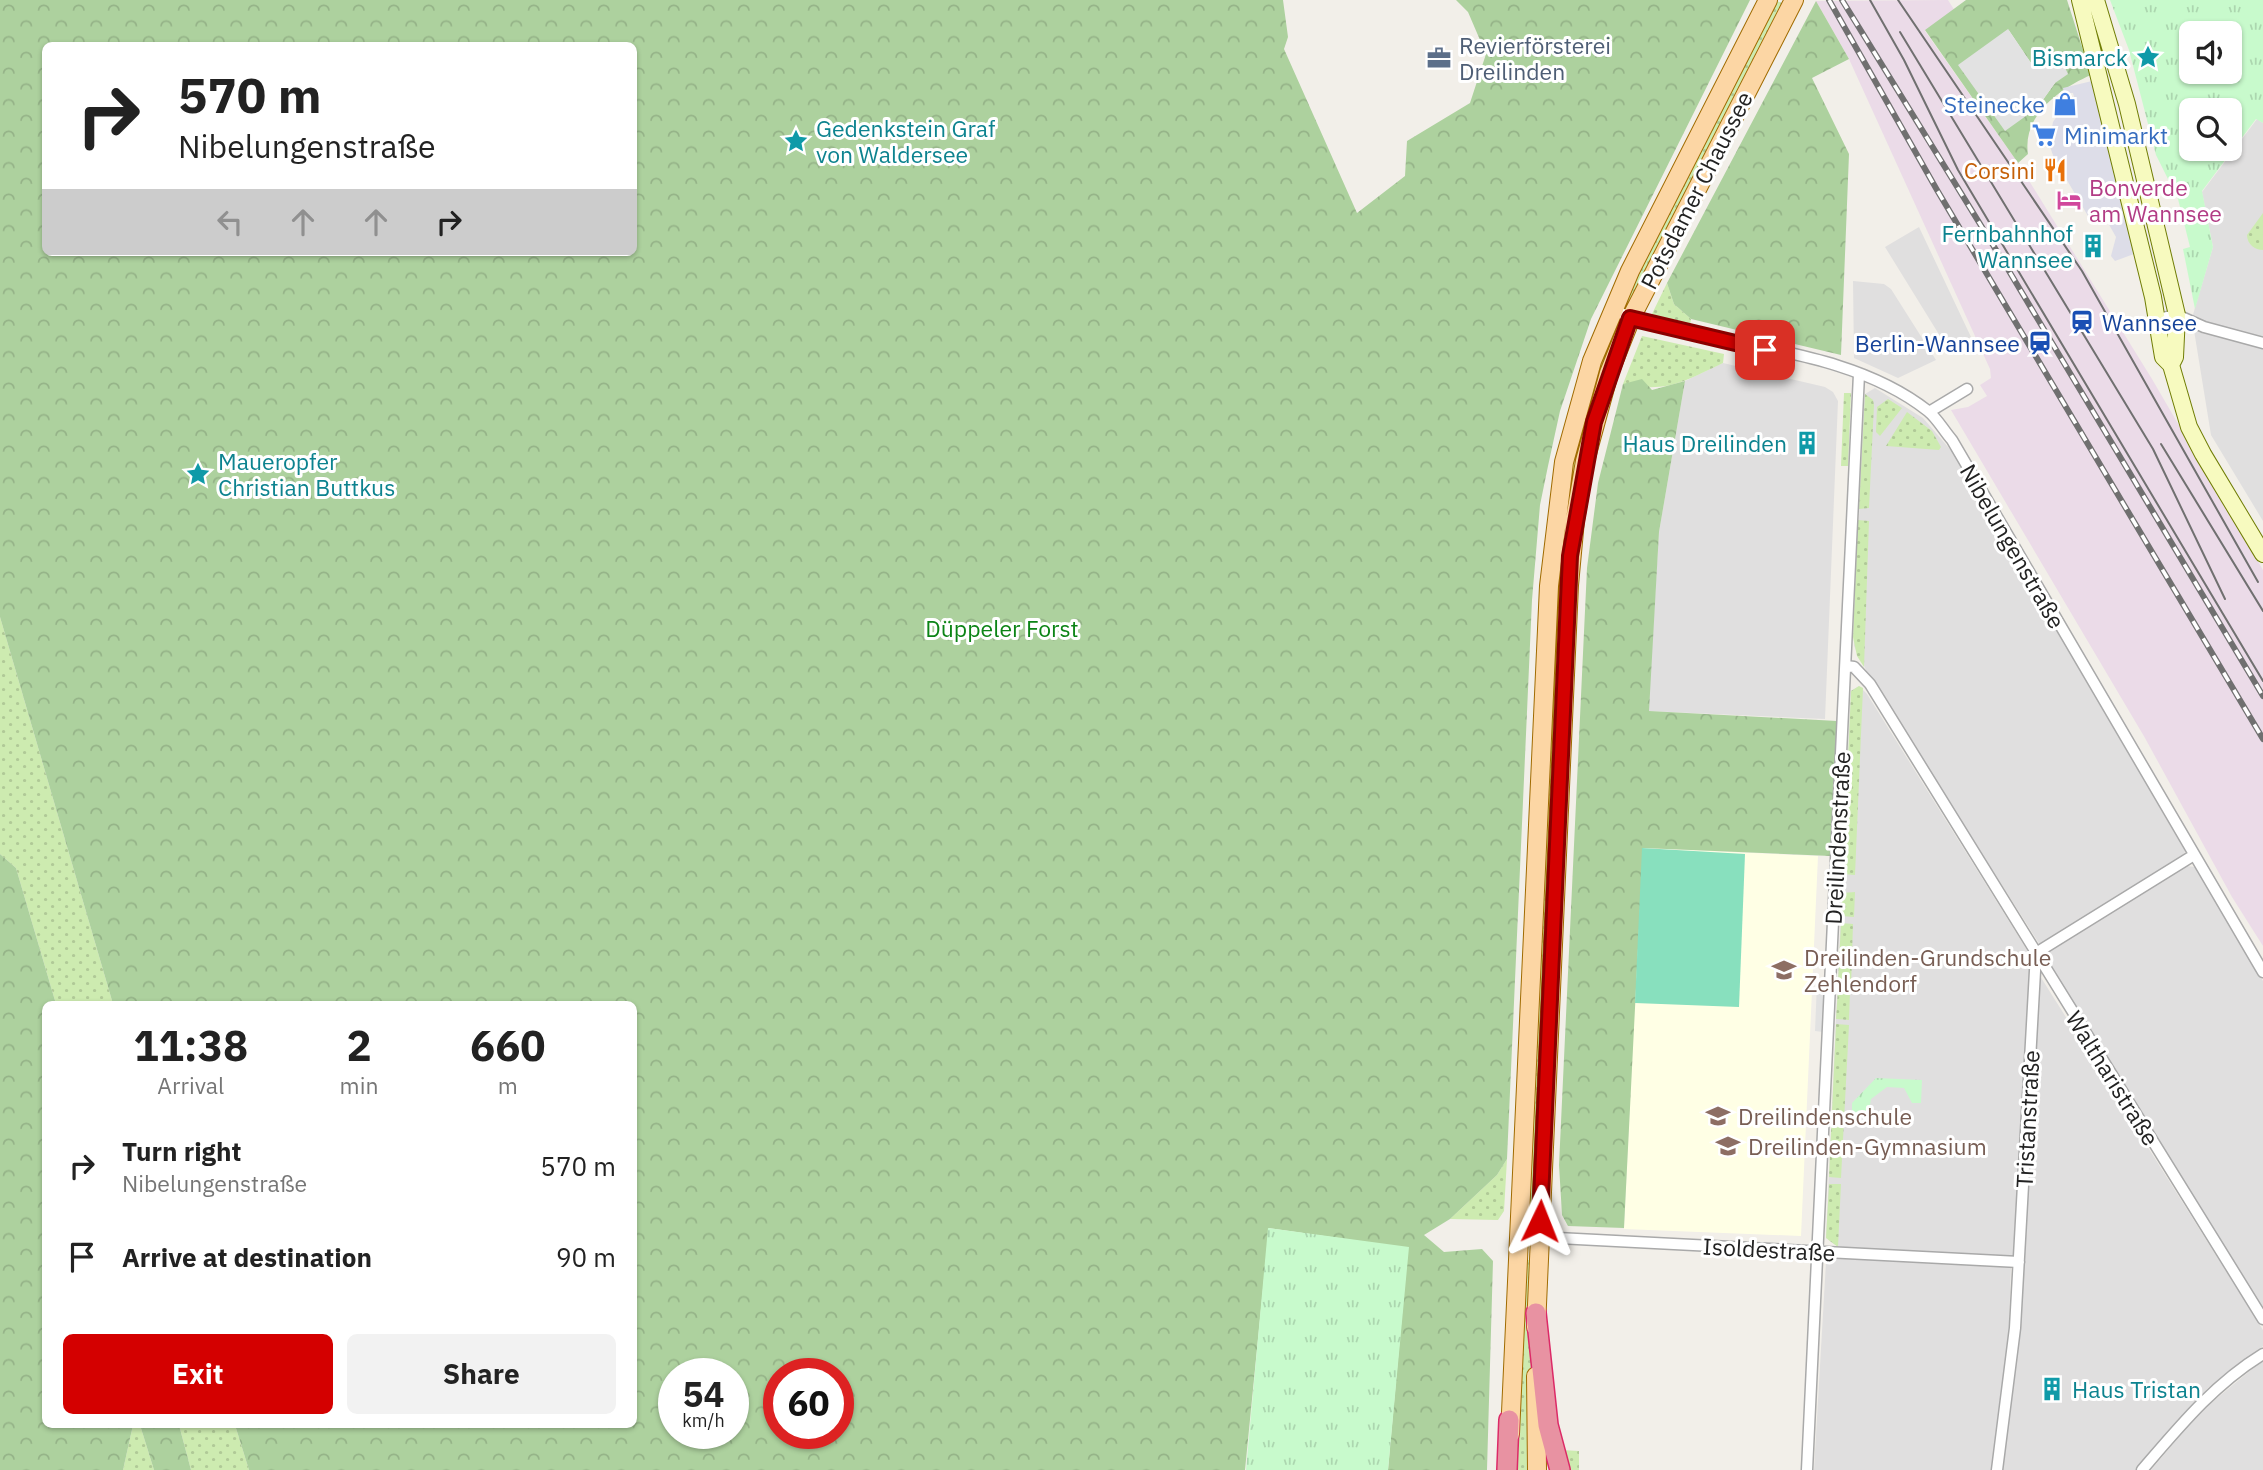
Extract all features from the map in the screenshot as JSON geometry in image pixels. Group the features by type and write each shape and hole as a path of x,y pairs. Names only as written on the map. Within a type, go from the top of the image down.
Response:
{"highway":[{"path":"1536,1312 1548,1424 1558,1466"},
{"path":"1507,1470 1509,1420"}],"main road":[{"name":"Potsdamer Chaussee","path":"1513,1470 1509,1420 1551,553 1562,474 1575,416 1612,310 1768,0"},
{"name":"Potsdamer Chaussee","path":"1538,1470 1536,1312 1570,556 1594,422 1630,318 1794,0"},
{"path":"2080,0 2158,319 2163,357 2171,366 2189,426 2263,554"},
{"path":"2096,0 2114,57 2177,315 2175,357 2171,366"},
{"path":"2096,61 2114,57"}],"street":[{"name":"Nibelungenstraße","path":"1612,310 1630,318 1844,368 1885,385 1929,412 1952,440 2263,972"},
{"path":"2158,319 2177,315 2204,327 2263,342"},
{"name":"Dreilindenstraße","path":"1807,1470 1859,374"},
{"path":"1929,412 1967,388"},
{"name":"Waltharistraße","path":"1846,666 1854,667 1870,684 2263,1320"},
{"path":"2036,953 2194,855"},
{"name":"Tristanstraße","path":"1997,1470 2011,1374 2036,953"},
{"name":"Isoldestraße","path":"1519,1236 2019,1262"},
{"path":"2142,1470 2195,1408 2238,1370 2263,1354"}],"shaded area":[{"path":"1948,0 1955,11 1925,31 2018,163 2152,379 2263,570 2263,946 2232,897 2145,738 1951,410 1968,407 1987,396 1980,385 1991,378 1990,369 1849,59 1816,1"},
{"path":"2008,29 2031,63 2062,61 2068,74 2055,83 2037,108 2005,131 1958,65"},
{"path":"2092,81 2134,254 2115,261 2111,256 2116,237 2107,221 2088,216 2054,158 2049,144 2053,122 2061,110 2075,100 2073,93 2064,93 2063,88"},
{"path":"2257,119 2263,123 2263,521 2211,435 2192,318 2213,247 2202,192 2225,161 2242,161 2242,139"},
{"path":"1919,227 1971,337 1948,349 1885,247"},
{"path":"1853,281 1884,284 1891,289 1936,360 1898,378 1854,358"},
{"path":"1723,363 1825,387 1833,392 1838,401 1825,719 1648,711 1659,532 1685,381"},
{"path":"1875,388 1923,418 1955,455 2185,851 2184,856 2040,945 1869,676 1854,646 1863,415 1865,394"},
{"path":"1859,686 1867,694 2032,958 2013,1256 1838,1247 1826,1238 1851,691"},
{"name":"Dreilindenschule","path":"1642,848 1818,856 1801,1236 1624,1229"},
{"path":"2187,866 2195,867 2263,981 2263,1309 2046,959 2049,951"},
{"path":"2040,976 2263,1330 2263,1346 2208,1388 2136,1470 2002,1470 2019,1343"},
{"path":"1817,983 1825,984 1823,1032 1815,1031"},
{"path":"1831,1257 2011,1267 2008,1355 1993,1470 1814,1470 1826,1262"},
{"path":"2263,1360 2263,1470 2151,1470 2199,1413"}],"green space":[{"name":"Düppeler Forst","path":"0,0 1283,0 1288,37 1284,49 1357,213 1405,176 1407,141 1470,103 1486,54 1468,12 1456,0 1750,0 1591,319 1560,411 1540,505 1532,600 1507,1159 1497,1175 1450,1219 1424,1235 1444,1252 1482,1249 1493,1261 1487,1470 1388,1470 1408,1248 1269,1228 1245,1470 249,1470 236,1428 637,1428 637,1001 112,1001 0,617"},
{"path":"1773,0 1786,4 1629,309 1620,305"},
{"path":"1966,0 2067,0 2091,75 2056,95 2037,115 2028,140 2028,154 2018,163 1925,30","holes":["2008,29 2031,63 2055,83 2037,108"]},
{"path":"2110,0 2263,0 2263,123 2256,119 2242,138 2242,98 2179,98 2179,161 2224,161 2202,191 2213,247 2195,309 2183,249 2190,247 2178,199 2156,155 2129,50"},
{"path":"1816,1 1849,59 1812,78 1849,154 1841,355 1691,319 1674,304 1667,283"},
{"path":"2263,213 2263,250 2252,246 2247,235"},
{"path":"1667,283 1674,304 1691,319 1690,326 1651,316"},
{"path":"1610,330 1619,333 1583,444 1535,1217 1525,1216 1553,597 1565,490"},
{"path":"1642,336 1724,354 1723,363 1674,384 1652,387 1623,384"},
{"path":"1642,379 1652,390 1685,381 1659,532 1649,711 1837,721 1831,856 1643,848 1624,1228 1568,1226 1562,1215 1559,1165 1587,568 1598,483 1623,384"},
{"path":"1844,393 1851,393 1848,466 1841,466"},
{"path":"1865,394 1873,400 1874,405 1869,508 1859,509"},
{"path":"1888,399 1902,408 1880,436 1876,432 1877,407"},
{"path":"1907,412 1932,431 1941,447 1939,450 1886,446"},
{"path":"1858,520 1869,521 1864,667 1857,656 1853,637"},
{"path":"0,617 112,1001 55,1001 16,868 0,854"},
{"path":"1859,686 1863,688 1855,875 1843,874 1851,691"},
{"path":"1642,848 1745,854 1739,1007 1635,1003"},
{"path":"0,854 16,868 55,1001 42,1001 42,1428 132,1428 123,1470 0,1470"},
{"path":"1855,892 1854,917 1841,916 1842,893"},
{"path":"1841,923 1853,924 1851,987 1838,982"},
{"path":"1838,989 1850,992 1849,1020 1836,1019"},
{"path":"1836,1024 1849,1025 1841,1178 1829,1177"},
{"path":"1876,1078 1922,1080 1921,1103 1912,1103 1904,1088 1887,1087 1871,1099 1869,1111 1860,1116 1852,1110 1852,1103"},
{"path":"1507,1159 1504,1211 1498,1220 1450,1219 1497,1175"},
{"path":"1829,1184 1841,1184 1838,1247 1826,1238"},
{"path":"1268,1228 1409,1247 1388,1470 1246,1470"},
{"path":"1523,1260 1533,1260 1531,1470 1518,1470"},
{"path":"1549,1364 1562,1450 1579,1451 1579,1470 1566,1470 1559,1450"},
{"path":"132,1428 141,1428 154,1470 123,1470"},
{"path":"141,1428 180,1428 191,1470 154,1470"},
{"path":"180,1428 236,1428 249,1470 191,1470"}],"tram line":[{"path":"1870,0 1904,60 1958,170 2263,681"},
{"path":"1898,0 2082,271 2258,582"},
{"path":"1900,32 2153,449 2225,599"},
{"path":"2161,444 2263,611"}],"railway":[{"path":"1829,0 1937,190 2263,739"},
{"path":"1842,0 2009,271 2263,696"}],"place":[{"name":"Bismarck","path":"2148,57"},
{"name":"Revierförsterei Dreilinden","path":"1439,58"},
{"name":"Steinecke","path":"2065,104"},
{"name":"Minimarkt","path":"2044,135"},
{"name":"Gedenkstein Graf von Waldersee","path":"796,141"},
{"name":"Corsini","path":"2055,170"},
{"name":"Bonverde am Wannsee","path":"2069,200"},
{"name":"Fernbahnhof Wannsee","path":"2093,246"},
{"name":"Wannsee","path":"2082,322"},
{"name":"Berlin-Wannsee","path":"2040,343"},
{"name":"Haus Dreilinden","path":"1807,443"},
{"name":"Maueropfer Christian Buttkus","path":"198,474"},
{"name":"Dreilinden-Grundschule Zehlendorf","path":"1784,970"},
{"name":"Dreilindenschule","path":"1718,1116"},
{"name":"Dreilinden-Gymnasium","path":"1728,1146"},
{"name":"Haus Tristan","path":"2052,1389"}],"route":[{"path":"1540,1221 1570,556 1579,492 1594,422 1630,318 1765,350"}]}
